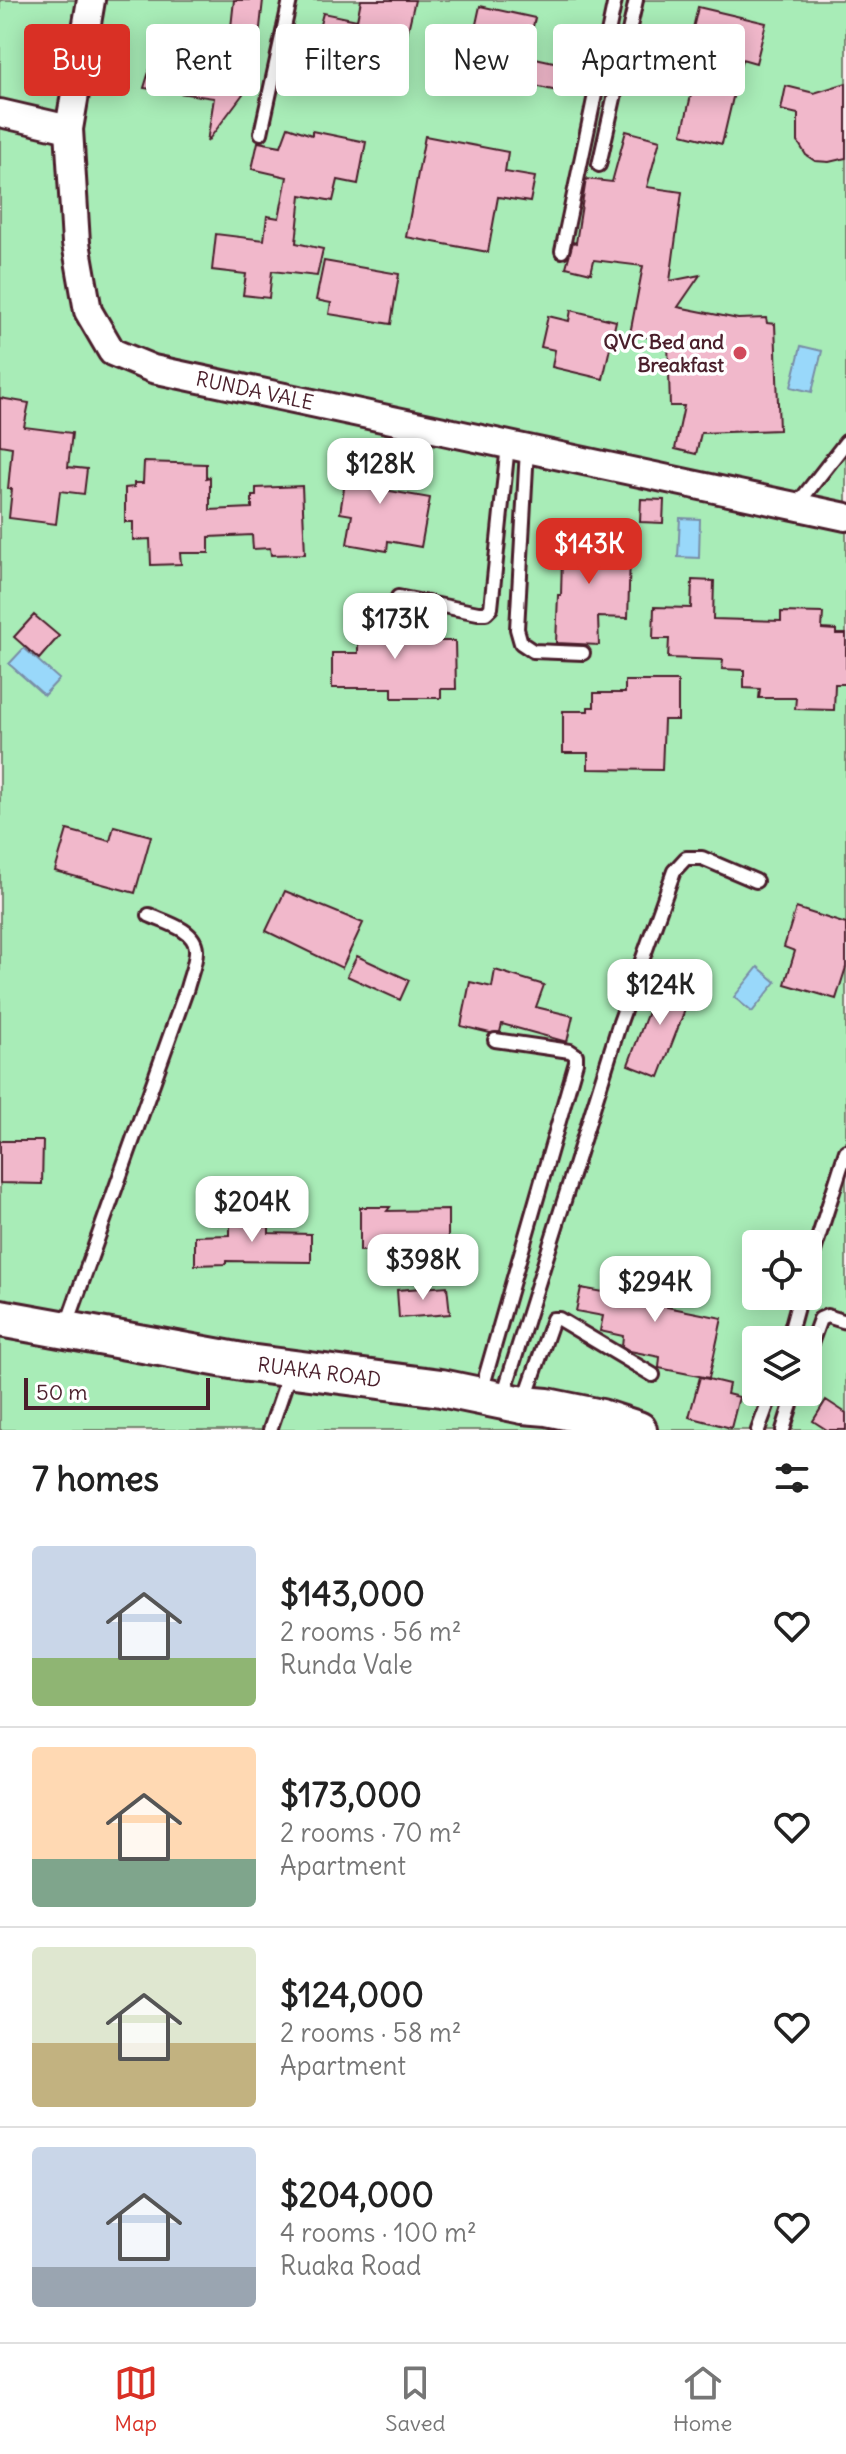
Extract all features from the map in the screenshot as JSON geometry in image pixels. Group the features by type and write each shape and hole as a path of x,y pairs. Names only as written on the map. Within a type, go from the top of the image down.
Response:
{"street":[{"name":"RUNDA VALE","path":"91,0 69,129 76,243 88,311 112,352 153,369 846,517"},
{"path":"0,113 69,129"},
{"name":"RUAKA ROAD","path":"0,1318 248,1363 547,1407 601,1418 638,1430"}],"lane":[{"path":"261,133 290,0"},
{"path":"562,251 615,0"},
{"path":"599,165 636,0"},
{"path":"796,506 846,442"},
{"path":"398,597 478,613 486,613 491,608 518,447"},
{"path":"518,447 517,629 521,643 533,651 583,653"},
{"path":"502,1400 619,1025 674,871 686,858 702,858 756,881"},
{"path":"65,1330 187,988 197,948 192,937 183,930 149,915"},
{"path":"495,1040 570,1051 576,1055 502,1400"},
{"path":"821,1230 846,1151"},
{"path":"817,1326 820,1319 827,1316 846,1322"},
{"path":"502,1400 553,1319 559,1319 653,1375"},
{"path":"270,1430 291,1368"},
{"path":"758,1430 767,1406"},
{"path":"783,1430 791,1406"}],"green space":[{"path":"0,0 846,0 846,1430 0,1430"}],"water":[{"path":"801,346 822,351 812,392 791,387"},
{"path":"680,518 700,519 699,558 678,557"},
{"path":"24,648 59,679 44,695 9,664"},
{"path":"758,967 776,982 752,1012 734,997"}],"building":[{"path":"234,0 263,0 260,28 260,24 231,24"},
{"path":"361,0 415,0 409,26 320,24 323,13 357,20"},
{"path":"480,6 535,18 534,24 476,24"},
{"path":"698,7 766,23 756,63 745,60 745,24 694,24"},
{"path":"537,58 553,62 553,90 537,86"},
{"path":"846,83 846,158 815,161 806,155 798,142 798,114 781,110 786,86 814,93"},
{"path":"200,96 242,96 207,142 214,98"},
{"path":"691,96 733,96 722,144 682,134"},
{"path":"288,127 312,135 312,131 366,142 358,184 338,180 333,201 301,195 296,243 323,249 317,276 272,271 269,298 243,295 246,274 212,270 216,234 264,240 267,216 279,218 287,177 252,169 258,142 281,146"},
{"path":"626,131 660,140 647,187 682,192 670,281 700,275 678,307 738,319 766,318 767,323 775,324 779,430 701,433 696,454 675,449 684,406 670,406 668,341 630,334 643,266 594,260 591,273 566,267 573,242 576,243 586,179 612,182"},
{"path":"425,136 508,152 505,172 535,177 530,202 498,197 488,252 406,237"},
{"path":"324,261 399,274 391,324 329,314 331,303 316,300"},
{"path":"571,310 616,321 603,379 552,367 555,350 541,347 548,316 569,321"},
{"path":"0,398 29,403 24,427 72,433 68,467 87,469 84,494 60,491 56,524 9,518 12,447 0,445"},
{"path":"350,451 390,457 384,490 430,498 421,547 388,541 387,551 347,544 352,515 340,513"},
{"path":"144,462 206,464 206,478 210,477 210,510 252,508 256,488 302,486 305,554 271,555 270,548 253,549 252,535 209,537 209,553 180,553 181,564 151,565 150,539 133,540 133,522 125,522 125,488 134,487 134,483 143,483"},
{"path":"641,499 664,500 663,523 640,522"},
{"path":"563,522 597,523 596,555 630,556 628,618 598,617 599,645 556,643"},
{"path":"692,580 714,581 713,619 781,621 781,612 823,613 822,629 846,634 846,684 835,684 834,710 795,709 796,698 759,698 760,689 744,688 744,670 722,669 723,660 668,658 669,639 653,639 654,607 691,608"},
{"path":"391,609 391,635 399,635 399,641 455,641 456,689 441,689 441,698 392,698 392,688 332,688 332,653 358,653 358,610"},
{"path":"34,615 59,636 39,659 14,637"},
{"path":"625,681 678,681 678,720 664,720 662,770 588,769 588,753 563,753 563,711 588,711 588,707 594,707 594,693 625,693"},
{"path":"114,826 151,836 135,893 55,871 67,830 110,841"},
{"path":"285,891 363,923 342,968 266,931"},
{"path":"796,908 846,924 846,967 836,999 785,984 795,951 784,947"},
{"path":"357,956 409,980 400,1000 347,976"},
{"path":"495,970 544,985 536,1007 573,1016 567,1042 502,1024 500,1032 490,1033 461,1026 470,982 492,987"},
{"path":"661,977 693,989 659,1077 628,1065"},
{"path":"0,1141 43,1141 42,1184 0,1183"},
{"path":"360,1207 390,1207 387,1211 448,1210 448,1250 360,1251"},
{"path":"230,1217 269,1217 269,1233 311,1234 311,1262 226,1261 226,1264 195,1265 195,1236 230,1235"},
{"path":"629,1270 673,1279 667,1307 722,1318 709,1378 659,1368 660,1357 630,1351 622,1346 623,1336 600,1331 603,1316 576,1311 581,1288 603,1292 604,1287 625,1291"},
{"path":"447,1286 450,1314 399,1318 397,1290"},
{"path":"700,1377 729,1384 727,1394 739,1397 731,1428 689,1417"},
{"path":"826,1400 846,1413 846,1430 827,1430 813,1421"}],"place":[{"name":"QVC Bed and Breakfast","path":"740,353"}]}
